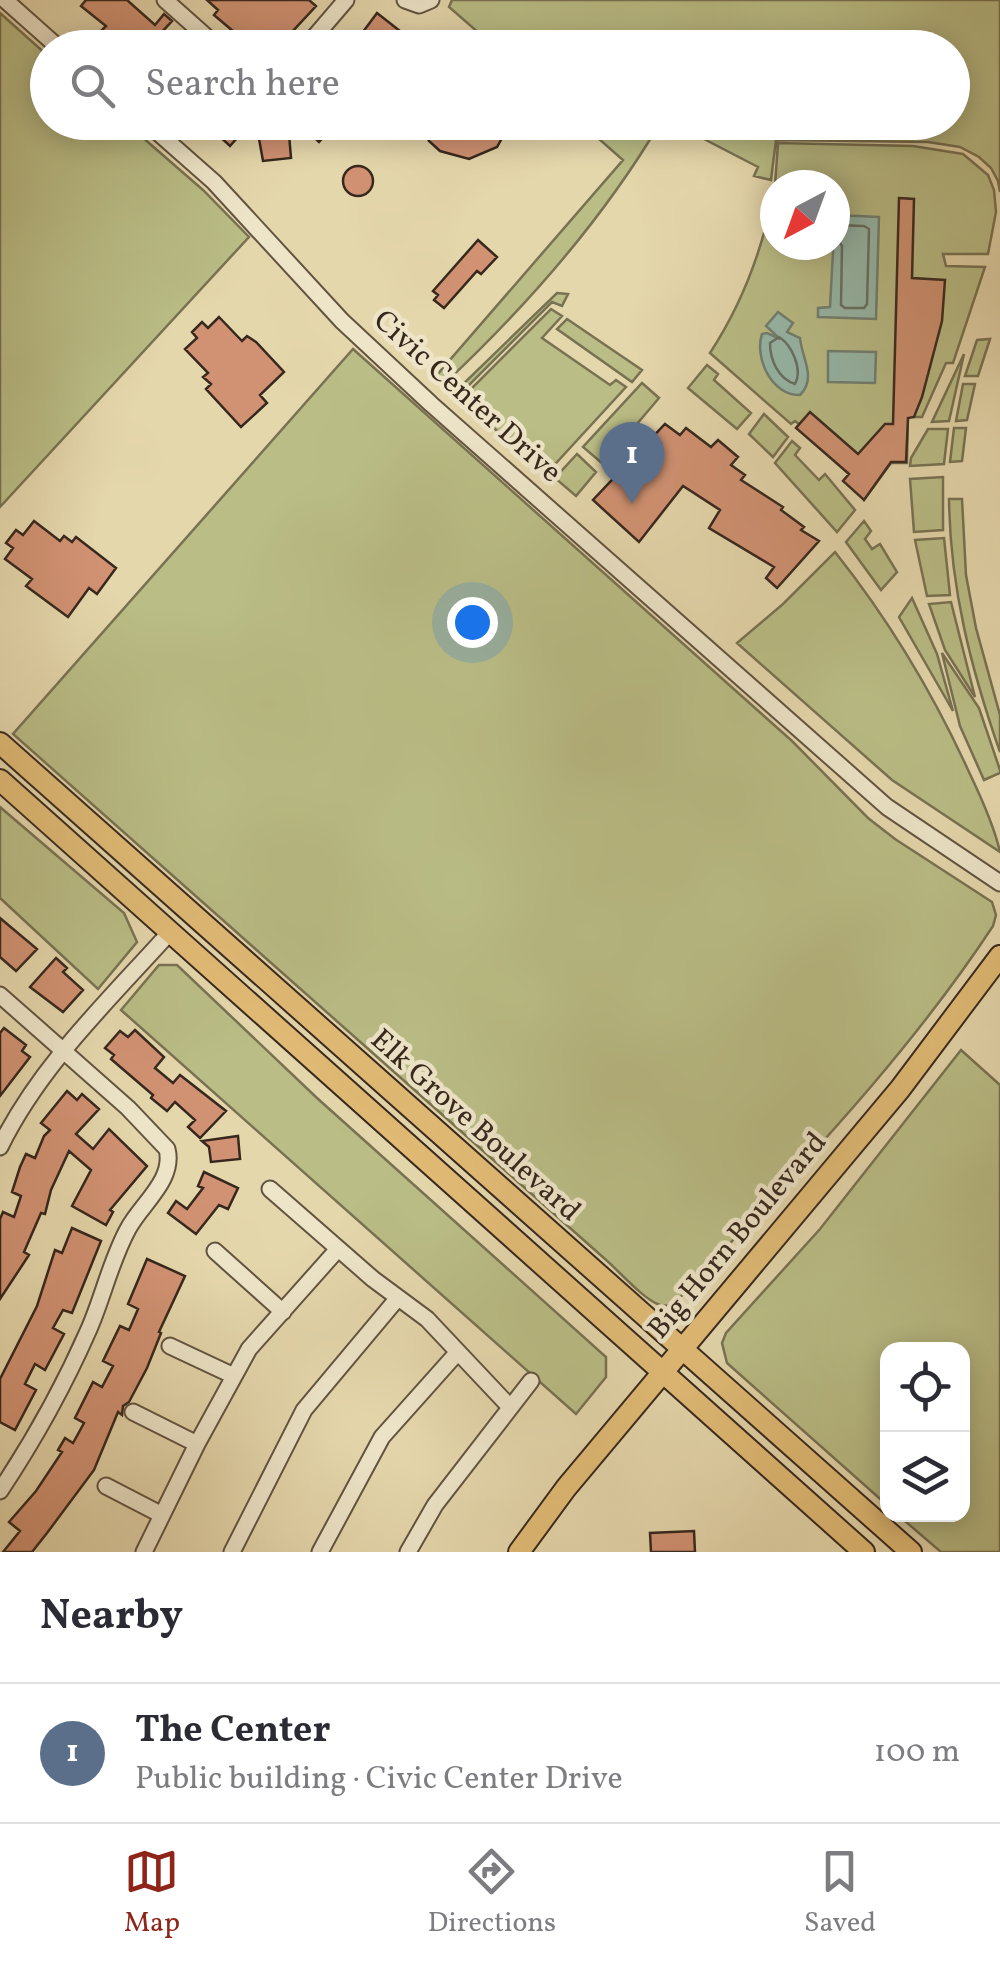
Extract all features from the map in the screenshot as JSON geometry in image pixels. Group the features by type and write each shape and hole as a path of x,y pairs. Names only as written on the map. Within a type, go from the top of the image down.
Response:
{"main road":[{"name":"Elk Grove Boulevard","path":"0,743 911,1552"},
{"name":"Elk Grove Boulevard","path":"0,780 864,1552"},
{"path":"43,817 73,829 160,904 185,908"},
{"path":"171,930 206,943 252,985 285,996"},
{"name":"Big Horn Boulevard","path":"519,1552 566,1488 900,1089 1000,956"}],"street":[{"path":"5,0 39,30"},
{"path":"22,15 35,0"},
{"path":"165,0 199,30"},
{"path":"320,30 346,0"},
{"path":"406,0 419,5 430,0"},
{"name":"Civic Center Drive","path":"166,140 214,182 356,335 457,427 887,807 1000,883"},
{"path":"0,1147 16,1114 64,1052 171,930"},
{"path":"0,995 128,1108 167,1150 167,1171 126,1232 73,1363 31,1445 0,1491"},
{"path":"270,1188 398,1300 427,1320 510,1407"},
{"path":"144,1552 196,1444 250,1350 338,1249"},
{"path":"215,1251 283,1312"},
{"path":"232,1552 304,1410 398,1300"},
{"path":"170,1346 234,1376"},
{"path":"320,1552 382,1437 457,1353"},
{"path":"408,1552 434,1505 531,1381"},
{"path":"132,1412 196,1444"},
{"path":"106,1486 162,1516"}],"green space":[{"path":"452,0 1000,0 1000,192 991,168 960,147 928,142 776,140 970,140 970,30 475,30 449,7"},
{"path":"0,13 30,40 30,140 146,140 249,237 0,507"},
{"path":"600,140 649,140 561,261 444,384 436,376 623,160"},
{"path":"706,140 776,140 772,170 760,170 760,177 754,176 758,167"},
{"path":"778,143 913,146 963,154 988,175 994,190 996,212 988,254 943,254 946,266 985,267 953,363 946,363 922,417 908,413 907,463 891,463 864,500 849,474 799,424 791,424 710,353 751,272 760,245 760,260 850,260 850,170 776,170"},
{"path":"557,293 568,294 562,306 552,302 458,396 454,393"},
{"path":"551,309 562,316 542,338 610,385 616,380 626,387 546,474 461,399"},
{"path":"567,319 642,370 632,382 557,329"},
{"path":"990,339 978,376 965,376 977,340"},
{"path":"353,349 792,741 868,818 992,902 996,915 993,926 921,1025 802,1165 677,1301 669,1305 662,1306 639,1292 13,734"},
{"path":"964,354 949,421 932,422"},
{"path":"707,365 718,374 714,380 751,413 737,429 688,388"},
{"path":"642,383 659,398 603,464 583,447"},
{"path":"963,384 975,384 967,420 956,421"},
{"path":"764,414 788,437 773,457 749,434"},
{"path":"954,428 966,428 962,461 950,462"},
{"path":"928,429 948,429 944,464 910,466 911,458"},
{"path":"792,441 800,448 795,455 819,480 825,474 855,510 837,532 775,463"},
{"path":"577,454 596,472 576,496 555,478"},
{"path":"943,477 943,530 914,532 910,479"},
{"path":"949,499 962,499 966,575 1000,715 1000,752 964,627 953,564"},
{"path":"864,521 871,531 865,539 872,549 880,544 897,572 881,590 846,542"},
{"path":"944,538 950,595 927,596 915,540"},
{"path":"835,552 874,604 925,686 978,791 1000,852 892,780 737,643"},
{"path":"912,598 937,654 953,711 899,617"},
{"path":"951,602 975,697 945,650 929,604"},
{"path":"942,653 979,708 1000,770 984,780 960,726"},
{"path":"0,807 124,913 137,942 98,989 0,898"},
{"path":"159,965 177,965 317,1098 606,1357 606,1377 576,1414 121,1010"},
{"path":"961,1050 1000,1085 1000,1552 941,1552 906,1522 970,1522 970,1342 880,1342 880,1499 727,1363 722,1343 726,1333 820,1229"}],"water":[{"path":"850,216 879,217 876,319 818,317 818,308 830,307 833,260 850,260"},
{"path":"778,312 793,323 787,332 800,338 808,375 800,395 781,389 763,364 762,334 780,339 766,326"},
{"path":"828,351 876,352 875,383 828,382"}],"building":[{"path":"86,0 127,0 155,25 164,14 172,21 164,30 102,30 106,26 81,6"},
{"path":"207,0 309,0 316,6 294,30 232,30 214,15 218,10"},
{"path":"377,13 399,30 364,30"},
{"path":"259,140 290,140 291,158 263,161"},
{"path":"501,140 497,147 469,159 440,151 429,141"},
{"path":"358,166 369,170 373,181 369,192 358,196 347,192 343,181 347,170"},
{"path":"899,198 914,199 912,278 945,280 942,321 922,397 914,417 908,418 906,462 891,462 864,500 843,481 849,474 796,428 810,412 858,454 885,424 893,424"},
{"path":"478,240 497,257 481,274 477,271 444,308 434,300 438,295 433,291"},
{"path":"219,317 242,341 247,336 256,342 284,372 260,395 267,403 241,427 206,389 211,384 203,377 208,373 185,349 197,338 192,332 202,322 208,328"},
{"path":"665,424 680,435 686,428 711,447 718,440 738,457 731,465 745,475 741,480 783,507 781,510 804,527 801,530 819,541 777,588 766,578 774,567 709,528 720,510 683,486 639,542 593,500"},
{"path":"34,521 60,541 64,536 72,542 76,537 116,568 97,594 89,588 68,617 26,586 32,579 5,559 13,548 6,543 16,530 23,535"},
{"path":"0,918 37,949 16,971 0,957"},
{"path":"56,958 67,968 63,972 83,990 63,1012 30,987"},
{"path":"4,1028 26,1045 22,1051 30,1057 0,1096 0,1033"},
{"path":"135,1030 164,1057 155,1068 173,1083 180,1075 226,1111 200,1138 188,1127 195,1120 175,1102 167,1111 111,1059 114,1055 105,1048 120,1031 128,1037"},
{"path":"67,1091 77,1100 82,1094 99,1109 76,1134 93,1149 109,1129 147,1166 110,1210 113,1212 106,1225 72,1206 91,1170 69,1151 45,1214 41,1213 24,1252 29,1255 0,1299 0,1219 3,1212 14,1217 21,1196 12,1192 20,1167 26,1154 35,1158 50,1130 41,1123"},
{"path":"238,1136 240,1159 211,1162 209,1147 202,1141"},
{"path":"204,1172 238,1188 228,1209 219,1205 196,1234 168,1213 176,1201 187,1209 203,1188 198,1186"},
{"path":"72,1228 101,1241 72,1313 63,1310 53,1328 64,1334 45,1370 35,1364 25,1384 36,1390 15,1430 0,1422 0,1379 37,1306 55,1250 62,1253"},
{"path":"147,1259 185,1276 147,1368 123,1406 122,1415 118,1412 94,1470 47,1533 32,1552 3,1552 20,1531 9,1522 62,1452 58,1450 65,1438 73,1443 84,1423 75,1418 93,1382 102,1387 113,1366 103,1361 120,1326 129,1330 138,1309 128,1304"},
{"path":"694,1531 695,1552 651,1552 650,1533"}],"place":[{"name":"The Center","path":"632,504"}]}
